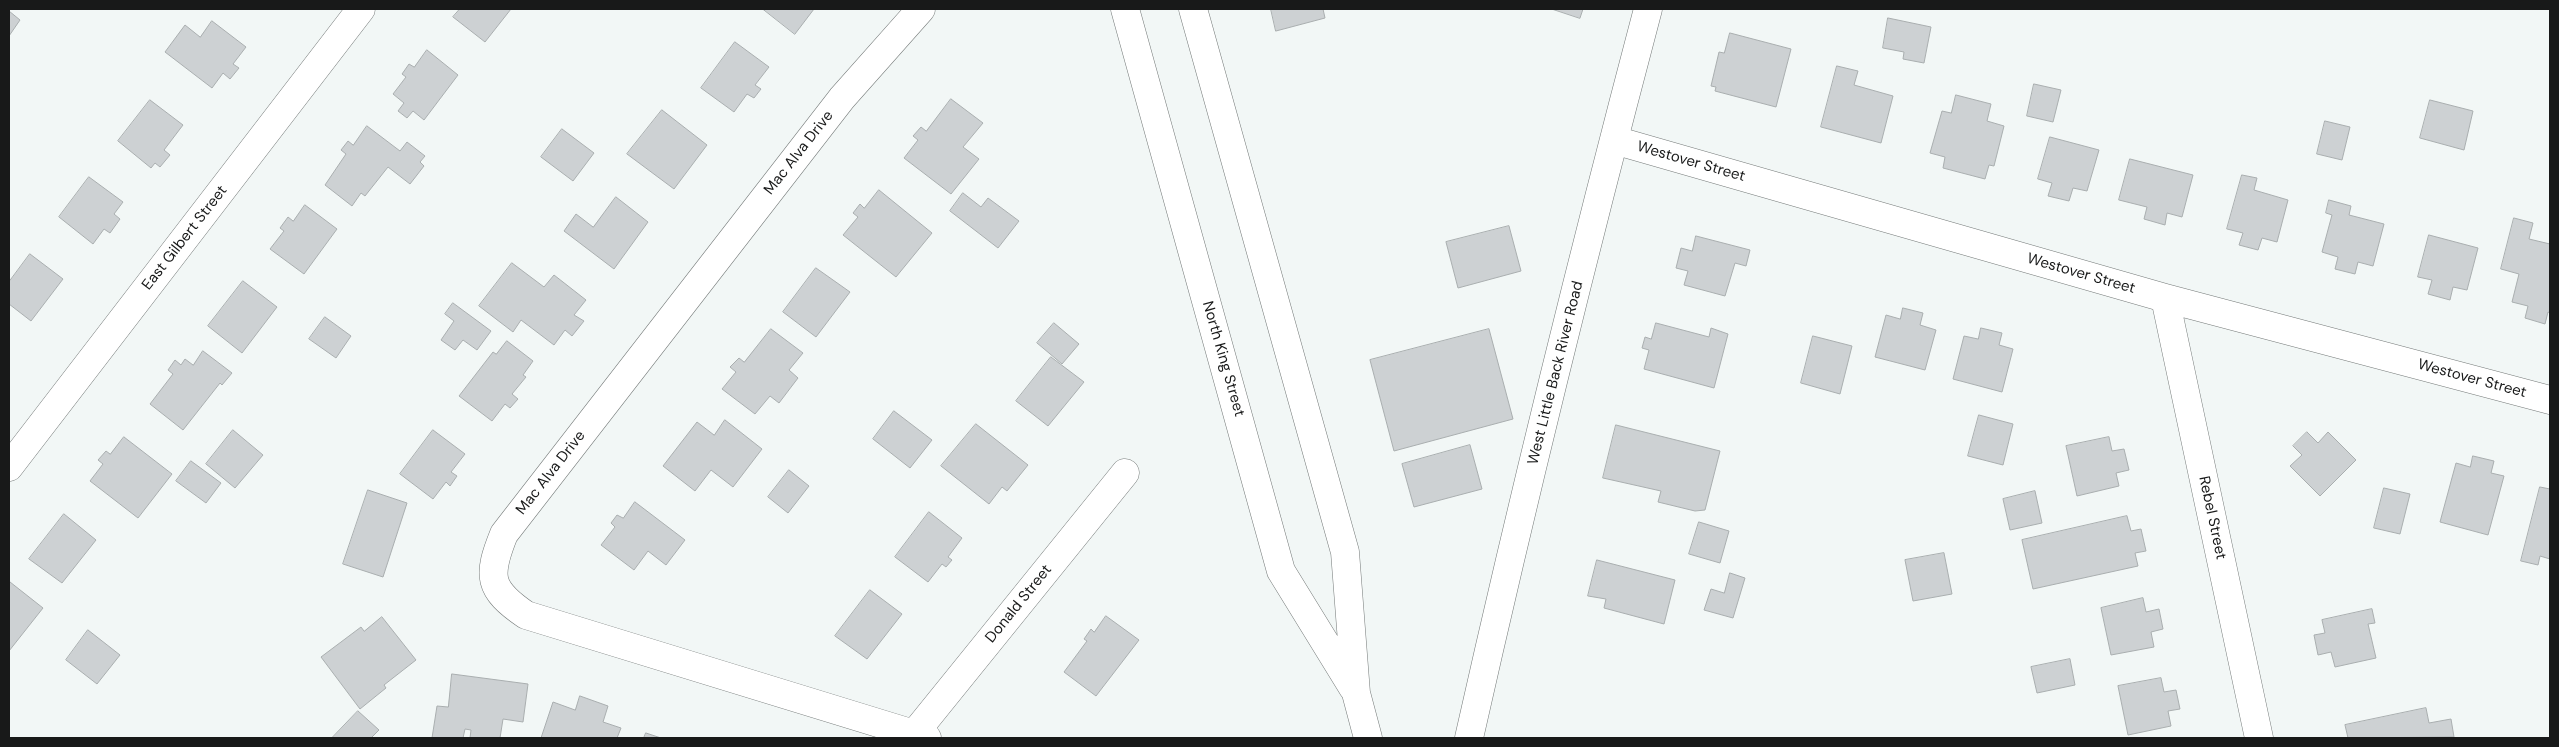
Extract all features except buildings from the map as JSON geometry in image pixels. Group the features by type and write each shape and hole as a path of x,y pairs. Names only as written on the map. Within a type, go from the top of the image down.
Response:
{"street":[{"name":"East Gilbert Street","path":"9,466 361,9"},
{"name":"Mac Alva Drive","path":"920,736 526,615 505,601 494,582 493,560 504,534 842,98 921,9"},
{"name":"North King Street","path":"1125,9 1281,571 1356,693"},
{"name":"North King Street","path":"1193,9 1345,552 1356,693 1368,738"},
{"name":"West Little Back River Road","path":"1469,738 1494,627 1648,9"},
{"name":"Westover Street","path":"1614,140 2165,298 2550,400"},
{"name":"Rebel Street","path":"2165,298 2259,738"},
{"name":"Donald Street","path":"920,736 1125,473"}]}
